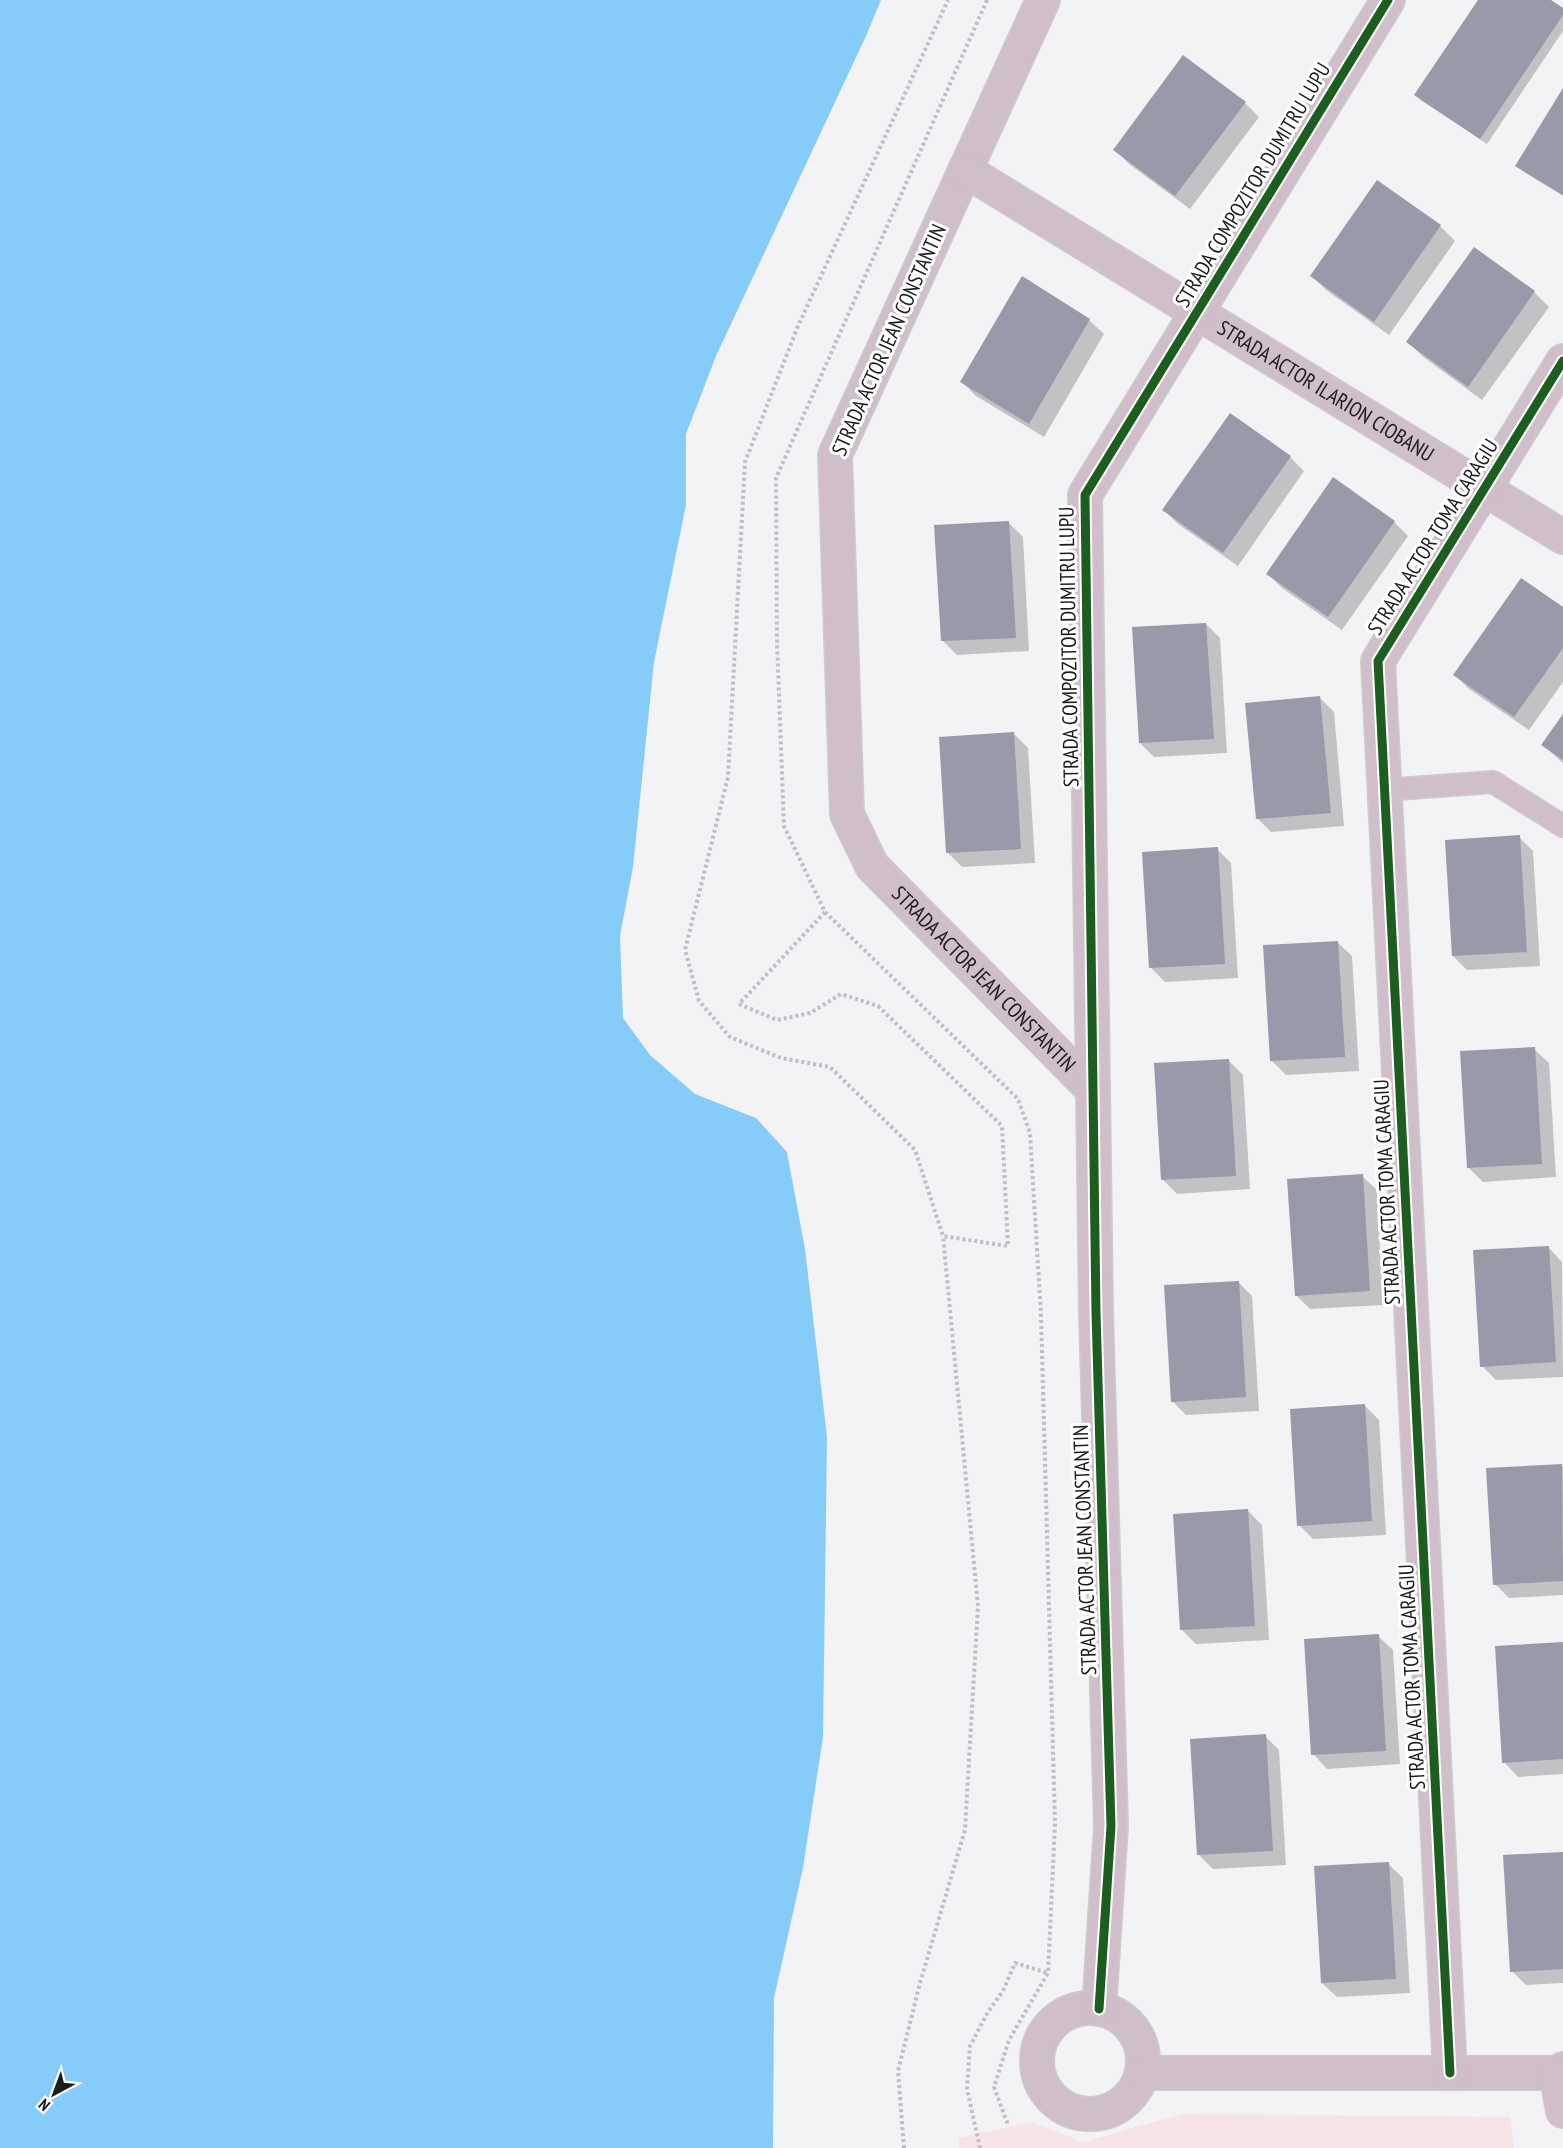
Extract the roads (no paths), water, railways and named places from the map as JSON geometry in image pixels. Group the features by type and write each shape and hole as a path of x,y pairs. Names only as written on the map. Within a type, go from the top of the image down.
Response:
{"street":[{"name":"STRADA ACTOR JEAN CONSTANTIN","path":"1043,0 835,455 847,814 872,866 1094,1090 1096,1313 1111,1826 1099,2009"},
{"name":"STRADA COMPOZITOR DUMITRU LUPU","path":"1094,1090 1085,495 1388,0"},
{"name":"STRADA ACTOR ILARION CIOBANU","path":"965,170 1563,537"},
{"name":"STRADA ACTOR TOMA CARAGIU","path":"1450,2073 1378,661 1563,362"},
{"path":"1083,2008 1099,2009 1115,2014 1129,2025 1138,2039 1143,2056 1142,2073 1136,2088 1125,2101 1112,2109 1095,2114 1079,2113 1064,2107 1051,2097 1041,2083 1037,2067 1038,2050 1043,2035 1053,2022 1067,2013 1083,2008"},
{"path":"1142,2073 1560,2071 1563,2111"}],"lane":[{"path":"1384,790 1493,782 1563,826"}],"water":[{"path":"0,0 881,0 716,356 686,434 686,505 654,662 633,867 620,936 623,1018 650,1055 695,1094 756,1118 787,1152 805,1249 827,1437 823,1737 803,1868 774,1998 773,2148 0,2148"}]}
